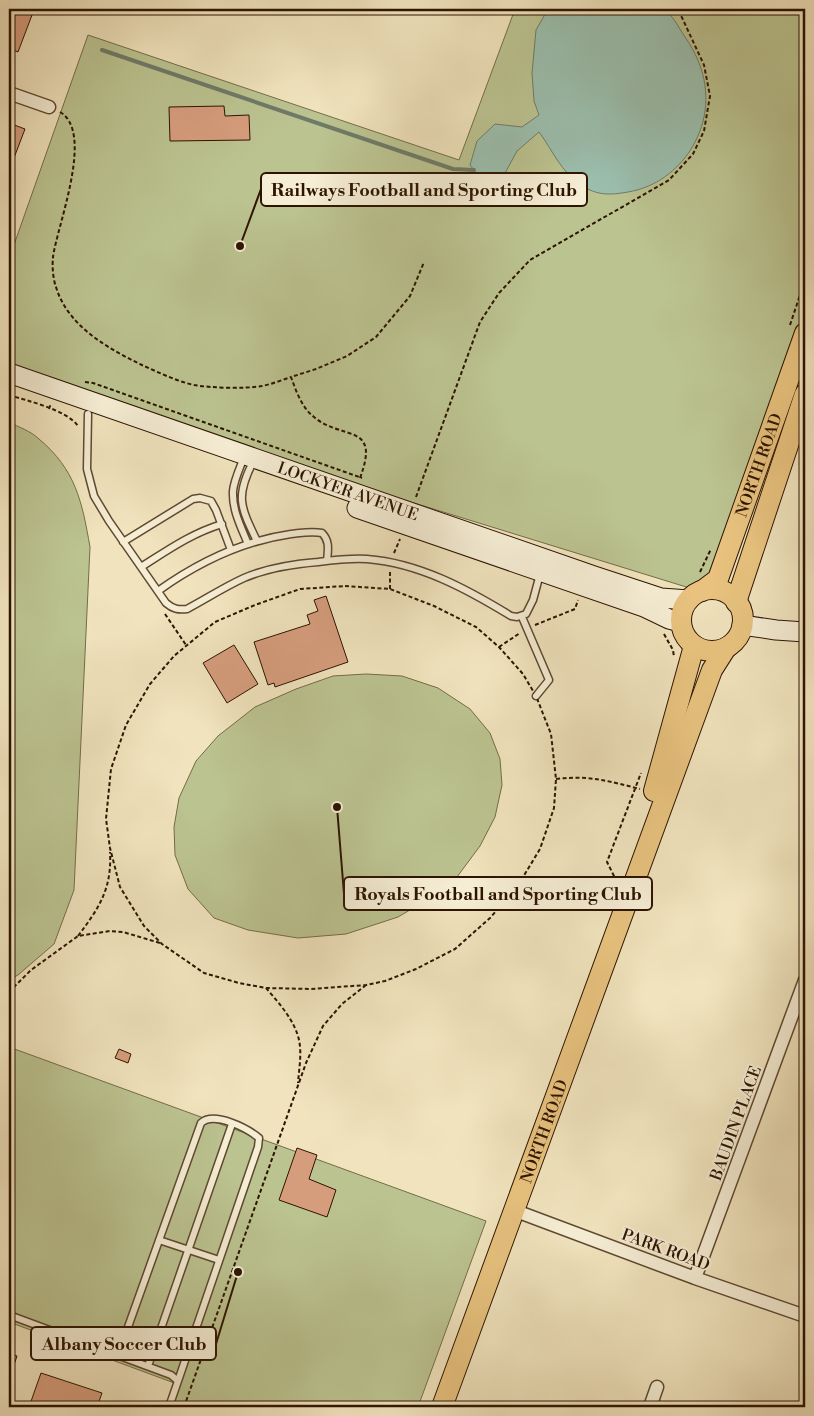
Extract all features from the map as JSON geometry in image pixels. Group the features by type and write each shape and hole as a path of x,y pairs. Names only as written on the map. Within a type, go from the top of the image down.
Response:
{"main road":[{"name":"NORTH ROAD","path":"696,588 718,579 796,332"},
{"name":"LOCKYER AVENUE","path":"9,373 247,463 543,566 675,620"},
{"name":"LOCKYER AVENUE","path":"9,386 88,414 353,494 407,519"},
{"name":"NORTH ROAD","path":"736,602 805,394"},
{"name":"LOCKYER AVENUE","path":"543,566 661,598 696,588"},
{"path":"696,588 725,592 736,602 741,613 742,625 736,638 726,648 710,651 694,646 687,639 675,620 696,588"},
{"path":"742,625 805,632"},
{"name":"NORTH ROAD","path":"643,854 650,806 645,790 694,646"},
{"name":"NORTH ROAD","path":"442,1407 516,1211 643,854 712,670 726,648"}],"street":[{"path":"9,93 48,107"},
{"name":"BAUDIN PLACE","path":"695,1278 805,980"},
{"name":"PARK ROAD","path":"516,1211 695,1278 805,1316"},
{"path":"650,1407 657,1387"}],"lane":[{"path":"88,414 87,470 94,496 141,568 171,608 177,610 187,609 226,587 274,568 328,561 366,559 403,564 462,587 511,616 522,616 526,614 533,600 543,566"},
{"path":"247,463 241,501 248,524 257,541"},
{"path":"247,463 233,490 233,504 248,544"},
{"path":"124,542 194,499 200,498 211,501 231,550"},
{"path":"141,568 200,531 222,524"},
{"path":"158,592 178,577 231,550 257,541 280,536 307,532 322,533 326,537 328,544 328,561"},
{"path":"522,616 549,680 536,696"},
{"path":"118,1355 201,1124 206,1119 214,1118 252,1132 259,1138 258,1147 169,1407"},
{"path":"148,1366 232,1124"},
{"path":"159,1240 219,1260"},
{"path":"9,1315 148,1366 171,1375 178,1381"}],"path":[{"path":"390,589 390,563 480,322 499,293 530,260 670,180 693,154 704,132 710,96 704,66 678,9"},
{"path":"48,107 63,114 70,124 74,141 74,166 52,259 56,286 64,306 78,323 96,339 122,355 166,376 194,385 225,387 261,386 316,369 347,356 376,337 410,296 424,262"},
{"path":"796,332 805,280"},
{"path":"291,377 297,394 314,417 326,424 358,436 364,442 366,455 353,494"},
{"path":"696,588 712,545"},
{"path":"9,992 31,970 78,936 99,908 111,870 106,819 111,769 126,724 150,684 174,656 215,622 300,589 344,586 390,589 434,606 476,627 499,647 523,674 536,696 551,734 556,779 554,808 540,849 517,887 490,918 455,949 416,969 385,981 366,985 311,989 266,988 239,984 204,973 162,944 144,926 120,887 110,848"},
{"path":"499,647 527,628 575,609 579,596"},
{"path":"674,659 673,650 663,632 675,620"},
{"path":"619,888 607,862 645,790 642,770"},
{"path":"556,779 575,777 600,779 645,790"},
{"path":"78,936 110,931 123,932 162,944"},
{"path":"184,1407 298,1086 323,1026 342,1004 366,985"},
{"path":"266,988 282,1007 299,1040 298,1086"}],"green space":[{"path":"515,9 805,9 805,317 781,387 717,557 707,577 696,590 9,378 9,259 88,35 459,160"},
{"path":"9,422 36,436 51,451 69,475 80,501 90,547 74,890 54,944 18,975 9,980"},
{"path":"366,674 402,676 438,688 470,709 490,733 500,759 502,785 495,817 480,846 454,881 432,897 398,917 346,934 298,938 248,930 214,918 188,889 175,855 174,827 179,798 196,761 218,736 255,707 296,689 333,676"},
{"path":"9,1047 486,1221 418,1407 170,1407 177,1384 9,1322"}],"shaded area":[{"path":"548,9 662,9 675,21 698,60 704,80 706,104 703,122 697,139 688,154 676,168 662,179 646,187 628,192 610,194 598,193 587,189 568,174 539,132 517,151 504,175 477,174 470,165 477,141 495,124 522,127 539,115 534,101 532,73 536,30"}],"building":[{"path":"9,9 32,15 18,52 9,48"},
{"path":"224,106 225,116 249,115 250,140 170,141 169,107"},
{"path":"9,123 25,129 9,171"},
{"path":"326,596 348,662 275,687 274,683 268,685 254,642 310,624 307,615 318,611 314,600"},
{"path":"234,645 258,684 227,703 203,663"},
{"path":"119,1049 131,1054 128,1063 115,1058"},
{"path":"297,1148 317,1155 309,1179 336,1190 327,1217 279,1200"},
{"path":"9,1353 17,1356 9,1380"},
{"path":"41,1373 102,1393 97,1407 29,1407"}],"waterway":[{"path":"102,50 453,169 474,170"}],"place":[{"name":"Railways Football and Sporting Club","path":"240,246"},
{"name":"Royals Football and Sporting Club","path":"337,807"},
{"name":"Albany Soccer Club","path":"238,1272"}]}
